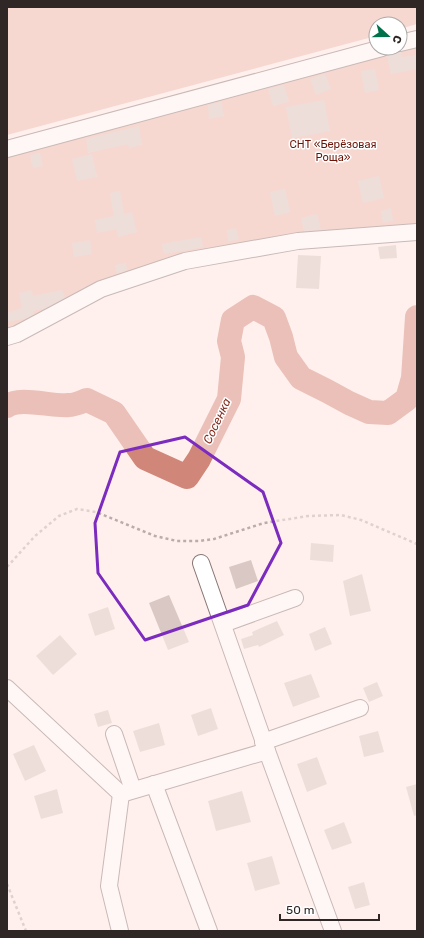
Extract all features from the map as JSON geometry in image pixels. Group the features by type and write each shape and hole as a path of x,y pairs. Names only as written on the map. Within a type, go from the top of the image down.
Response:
{"street":[{"path":"7,149 368,52"},
{"path":"7,337 17,334 101,289 185,261 298,241 417,232"},
{"path":"202,563 265,746 332,931"},
{"path":"223,624 295,598"},
{"path":"7,688 127,792"},
{"path":"127,792 265,746 360,708"},
{"path":"114,734 127,792 109,886 120,931"},
{"path":"154,784 209,931"}],"path":[{"path":"7,567 35,536 59,516 77,509 96,512 155,536 178,542 199,542 214,539 264,523 308,516 341,515 361,520 417,544"},
{"path":"7,884 26,931"}],"highlighted area":[{"path":"185,437 263,492 281,543 248,605 145,640 98,573 95,523 120,452"}],"green space":[{"path":"7,7 417,7 417,24 408,27 408,16 368,16 368,38 7,135"},
{"name":"СНТ «Берёзовая Роща»","path":"417,40 417,227 143,271 7,333 7,153 368,54 368,56 408,56 408,44"}],"building":[{"path":"417,55 417,69 391,74 387,56 402,57"},
{"path":"375,69 379,90 365,93 361,71"},
{"path":"325,74 331,89 316,95 310,79"},
{"path":"284,85 289,102 273,106 268,89"},
{"path":"324,100 330,131 292,138 286,107"},
{"path":"221,102 224,116 209,119 208,105"},
{"path":"139,126 142,145 129,148 128,144 88,153 86,139"},
{"path":"40,153 43,166 33,168 30,155"},
{"path":"92,154 97,177 77,181 72,159"},
{"path":"379,176 384,198 363,203 358,181"},
{"path":"285,189 290,212 275,216 270,192"},
{"path":"120,191 124,214 132,212 137,232 118,237 117,229 97,233 95,220 114,216 110,193"},
{"path":"391,208 393,221 383,223 381,211"},
{"path":"317,214 321,230 304,231 301,218"},
{"path":"236,228 239,240 228,241 227,230"},
{"path":"201,237 203,247 164,254 162,244"},
{"path":"90,240 92,254 74,257 72,243"},
{"path":"396,245 397,258 380,259 378,247"},
{"path":"298,255 321,256 319,289 296,288"},
{"path":"126,263 127,270 117,274 115,265"},
{"path":"32,290 33,296 62,290 65,298 46,308 33,311 34,314 28,318 7,322 7,313 22,308 19,293"},
{"path":"311,543 334,545 333,562 310,560"},
{"path":"251,560 258,581 236,589 229,567"},
{"path":"362,574 371,611 350,616 343,581"},
{"path":"169,595 189,642 168,650 149,603"},
{"path":"108,607 115,629 95,636 88,614"},
{"path":"277,621 284,635 259,647 258,645 244,649 241,639 253,635 252,632"},
{"path":"325,627 332,644 315,651 309,634"},
{"path":"60,635 77,654 53,675 36,656"},
{"path":"311,674 320,697 293,707 284,683"},
{"path":"377,682 383,696 369,702 363,688"},
{"path":"211,708 218,729 198,736 191,715"},
{"path":"108,710 112,723 98,727 94,714"},
{"path":"159,723 165,745 140,752 133,731"},
{"path":"378,731 384,752 364,757 359,736"},
{"path":"34,745 46,771 25,781 13,754"},
{"path":"317,757 327,784 307,792 297,764"},
{"path":"417,784 417,815 414,816 406,787"},
{"path":"57,789 63,813 41,819 34,796"},
{"path":"242,791 251,822 216,831 208,801"},
{"path":"344,822 352,843 332,850 324,830"},
{"path":"272,856 280,884 255,891 247,863"},
{"path":"364,882 370,905 355,909 348,887"}],"waterway":[{"name":"Сосенка","path":"7,406 20,402 71,405 87,400 114,413 145,458 187,477 199,459 229,399 233,357 229,341 233,320 253,307 274,318 286,357 301,378 369,412 388,413 407,399 413,378 417,317"}]}
